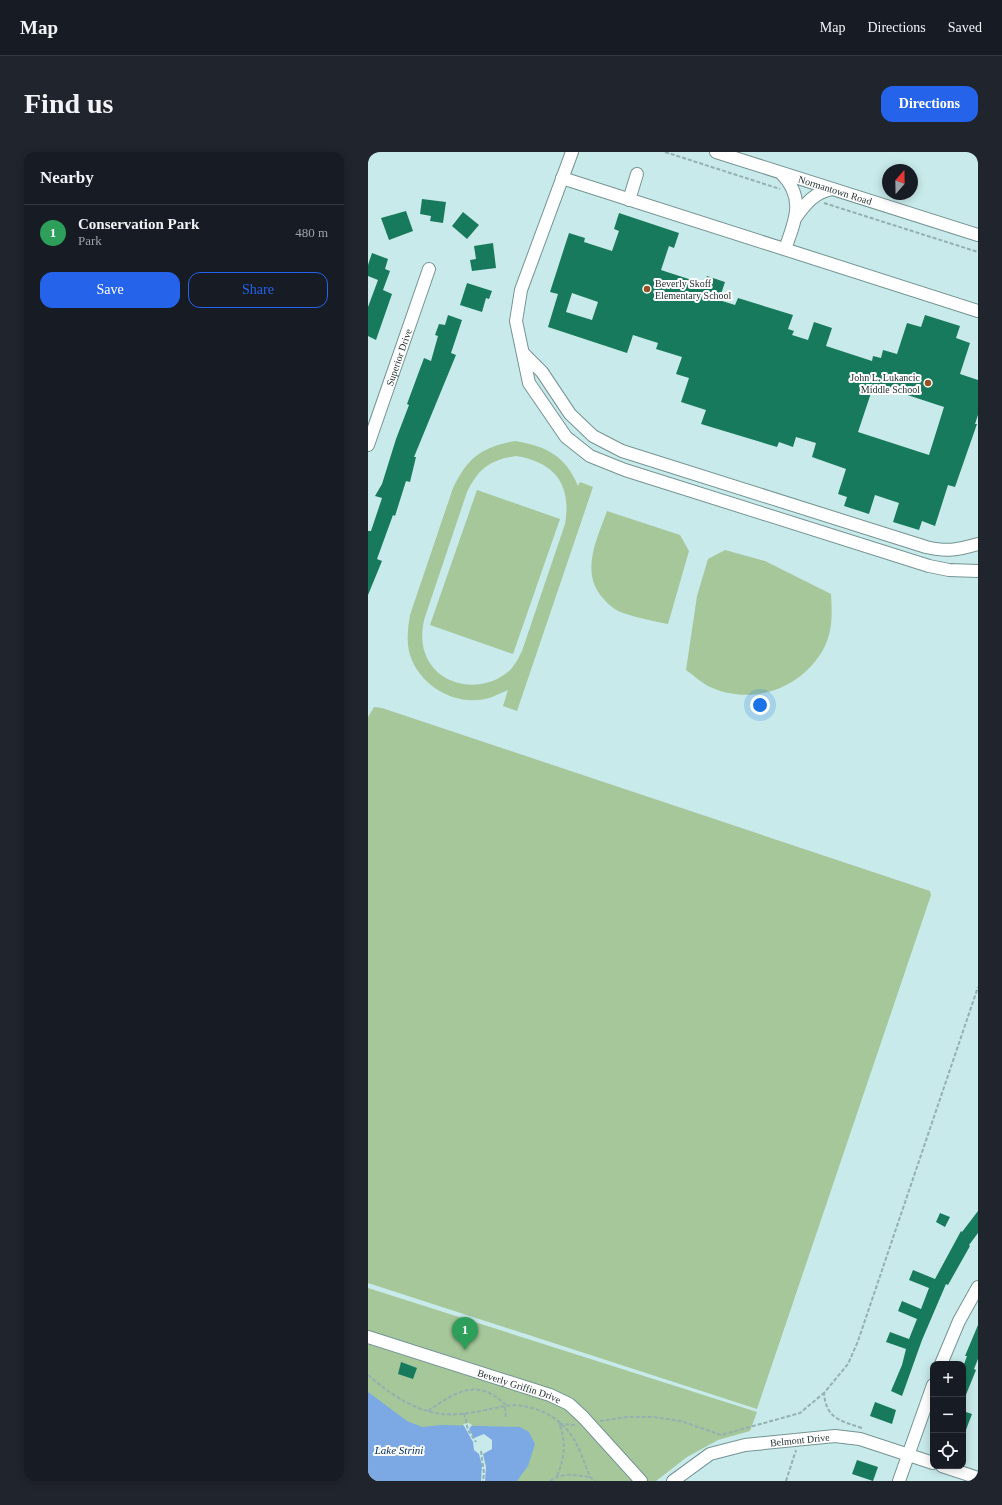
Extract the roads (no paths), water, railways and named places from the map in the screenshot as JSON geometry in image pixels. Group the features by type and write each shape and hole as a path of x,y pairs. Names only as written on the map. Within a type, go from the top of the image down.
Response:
{"street":[{"path":"572,152 521,290 516,321 529,383 566,437 590,456 624,470 928,566 949,570 978,571"},
{"name":"Normantown Road","path":"716,152 978,235"},
{"path":"780,172 788,181 795,193 796,217"},
{"path":"629,200 638,174"},
{"path":"562,178 978,311"},
{"path":"785,250 796,217 811,198 822,191 832,189"},
{"name":"Superior Drive","path":"368,445 373,416 429,269"},
{"path":"524,354 542,372 570,414 593,436 622,451 941,551 956,550 978,544"},
{"path":"942,1361 959,1321 978,1287"},
{"name":"Beverly Griffin Drive","path":"368,1337 550,1395 569,1404 642,1481"},
{"path":"899,1481 930,1393"},
{"name":"Belmont Drive","path":"673,1481 710,1454 745,1445 836,1436 860,1438 930,1462"},
{"path":"951,1469 978,1478"}],"water":[{"name":"Lake Strini","path":"368,1392 407,1421 422,1427 442,1425 520,1427 529,1432 535,1444 528,1466 517,1481 368,1481"}],"place":[{"name":"Beverly Skoff Elementary School","path":"647,289"},
{"name":"John L. Lukancic Middle School","path":"928,383"},
{"name":"Conservation Park","path":"465,1350"}]}
